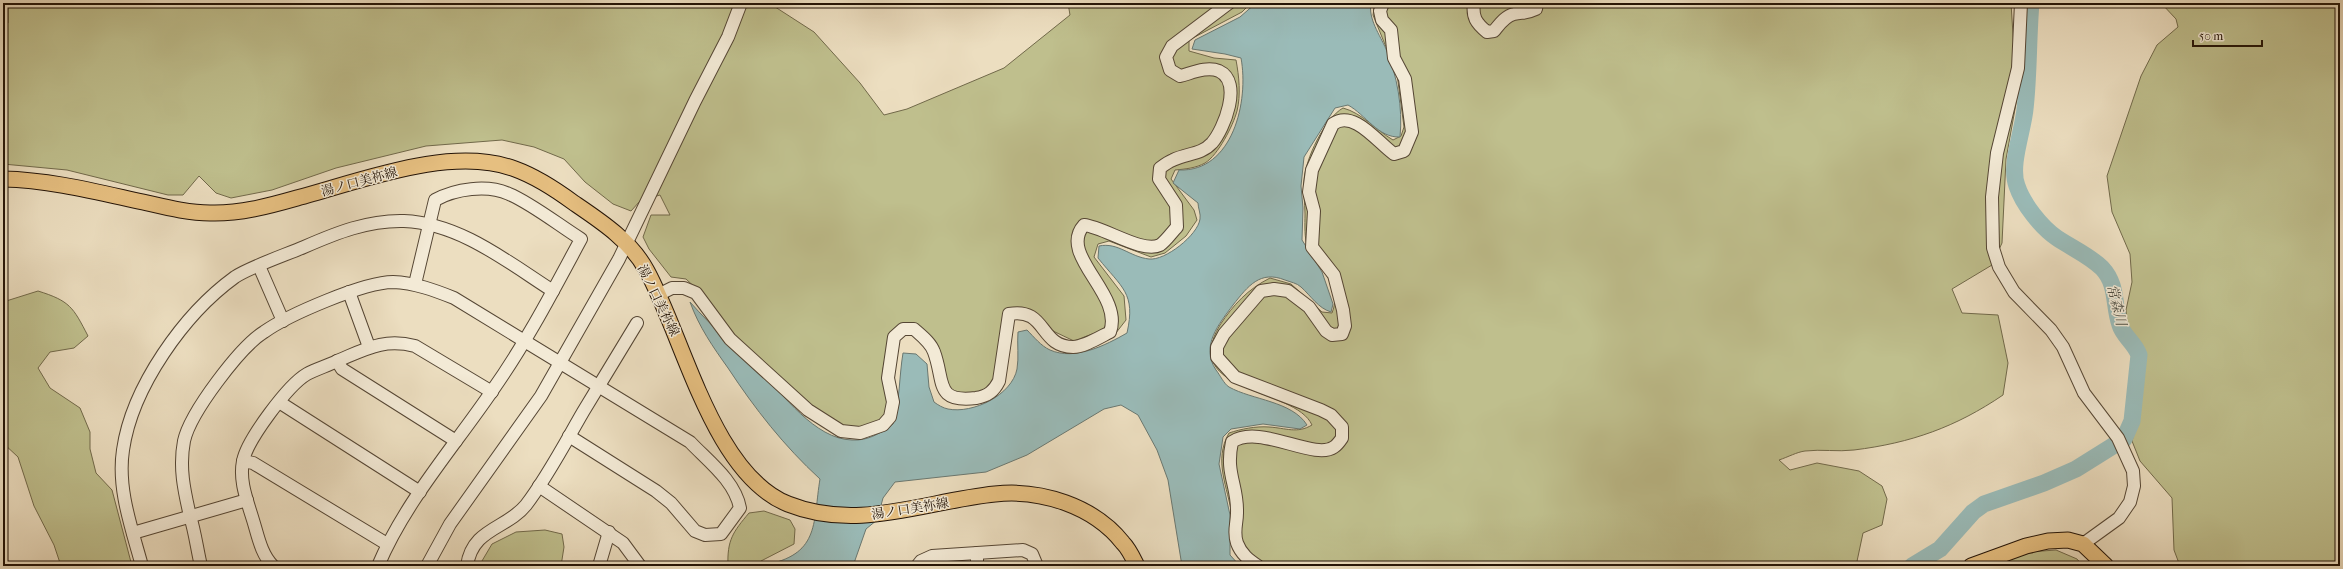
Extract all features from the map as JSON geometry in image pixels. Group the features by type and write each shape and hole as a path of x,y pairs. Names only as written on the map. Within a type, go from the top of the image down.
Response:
{"main road":[{"name":"湯ノ口美祢線","path":"3,179 24,179 60,184 181,210 210,214 267,206 420,165 459,160 483,162 514,168 548,184 616,233 627,244 647,271 718,434 740,467 766,492 784,502 808,511 837,516 885,514 996,493 1025,494 1056,500 1082,510 1104,524 1124,544 1137,566"},
{"path":"1971,566 2026,546 2048,541 2068,540 2083,544 2106,566"}],"street":[{"path":"427,566 450,524 541,396 627,244 695,101 728,37 741,3"},
{"path":"658,295 672,288 684,288 696,294 730,339 808,410 841,431 860,433 883,425 890,417 893,402 888,378 890,358 894,337 903,329 914,329 927,340 934,352 943,389 950,397 961,400 984,397 994,390 999,380 1009,314 1021,312 1033,317 1053,341 1062,345 1074,347 1110,332 1114,322 1112,310 1081,256 1077,243 1078,232 1084,225 1095,226 1150,248 1160,244 1177,227 1176,205 1159,179 1160,168 1174,159 1202,152 1212,143 1229,109 1231,94 1228,80 1220,72 1207,70 1180,76 1170,70 1166,57 1172,46 1229,3"},
{"path":"1258,566 1244,556 1237,543 1234,528 1238,514 1228,459 1232,442 1239,438 1252,436 1322,450 1334,448 1342,438 1342,427 1331,415 1321,410 1234,377 1217,357 1217,347 1224,334 1261,292 1274,289 1288,291 1309,307 1326,330 1332,335 1342,334 1345,326 1344,310 1334,275 1312,247 1312,236 1315,226 1310,182 1312,170 1333,124 1339,120 1351,120 1361,126 1394,154 1404,151 1408,143 1412,132 1405,79 1394,58 1391,30 1382,20 1380,11 1383,3"},
{"path":"1474,3 1473,11 1476,23 1487,32 1494,31 1506,17 1514,14 1526,14 1536,10 1537,3"},
{"path":"2021,3 2018,68 1998,153 1992,197 1993,248 1999,267 2014,292 2051,330 2063,347 2084,393 2118,438 2133,471 2134,486 2130,502 2119,518 2083,544"},
{"path":"378,566 387,544 420,492 492,392 525,342 581,239 509,194 486,188 442,196 435,200 415,284"},
{"path":"142,566 122,483 123,451 129,420 140,392 182,330 213,296 237,276 342,230 372,224 405,221 428,226 470,239 554,291"},
{"path":"259,266 283,321"},
{"path":"201,566 184,494 182,469 184,440 196,414 250,343 264,332 283,321 349,292 378,284 392,282 415,284 454,298 690,442 721,473 738,497 740,508 721,534 704,535 695,531 671,503 656,491 569,436"},
{"path":"349,292 369,347"},
{"path":"467,566 472,548 495,526 513,518 539,486 637,323"},
{"path":"273,566 261,548 241,478 243,460 248,446 293,384 306,374 369,347 385,343 401,342 415,346 492,392"},
{"path":"337,361 342,369 456,441"},
{"path":"279,402 420,492"},
{"path":"243,460 253,463 387,544"},
{"path":"539,486 609,532 623,543 640,566"},
{"path":"134,532 247,500"},
{"path":"599,566 609,532"},
{"path":"917,566 921,561 932,556 1023,550 1032,554 1037,566"},
{"path":"977,553 977,566"}],"green space":[{"path":"8,3 769,3 814,32 860,83 884,115 907,109 1004,68 1070,15 1068,3 1251,3 1242,12 1189,40 1189,51 1214,58 1236,60 1239,86 1237,111 1229,132 1215,154 1202,165 1187,169 1175,170 1171,179 1194,210 1197,220 1186,236 1165,253 1151,257 1109,241 1098,244 1094,257 1124,296 1126,320 1112,338 1092,334 1074,341 1011,311 994,382 985,390 965,396 947,390 941,373 914,327 888,343 883,369 888,404 881,424 861,429 843,428 807,406 730,336 701,293 686,279 671,277 649,249 643,237 651,215 670,215 660,195 640,201 631,211 613,204 585,182 564,159 534,147 502,140 426,146 336,168 272,190 231,198 216,193 199,176 183,195 168,195 67,170 3,164 3,23 8,23"},
{"path":"1375,3 2011,3 2017,98 2006,159 2002,243 1992,265 1952,289 1962,313 1998,315 2008,363 2003,395 1950,425 1914,438 1854,450 1805,451 1779,460 1790,470 1817,463 1859,471 1882,486 1887,499 1882,525 1863,533 1856,566 1247,566 1240,560 1234,549 1232,516 1222,464 1224,443 1229,433 1259,427 1296,430 1307,428 1312,425 1301,413 1285,403 1244,387 1226,377 1214,364 1211,348 1220,325 1230,311 1248,292 1270,278 1291,284 1322,312 1332,313 1335,303 1332,286 1308,248 1306,240 1304,189 1305,172 1317,140 1329,121 1343,108 1350,110 1363,118 1393,140 1401,136 1404,127 1397,74 1373,15"},
{"path":"2161,3 2340,3 2340,566 2180,566 2174,550 2172,498 2140,461 2132,441 2137,421 2144,360 2140,348 2128,332 2126,310 2132,282 2130,254 2112,212 2107,176 2141,76 2157,45 2178,27 2176,19"},
{"path":"38,291 57,298 69,306 88,336 74,348 50,352 38,368 50,388 80,408 90,432 90,449 96,473 112,490 132,566 61,566 54,545 34,506 18,457 3,443 3,302"},
{"path":"764,511 790,520 795,529 794,544 761,561 759,566 728,566 730,543 735,531 749,513"},
{"path":"545,530 562,534 564,547 561,566 479,566 492,544 516,532"},
{"path":"2056,550 2077,559 2083,566 1988,566 2029,552"}],"water":[{"path":"1256,3 1371,3 1371,15 1390,59 1396,81 1400,103 1401,126 1400,137 1392,136 1379,130 1348,105 1335,108 1304,157 1301,186 1303,208 1302,240 1322,272 1333,304 1331,312 1318,305 1298,284 1276,277 1268,277 1249,286 1222,320 1213,336 1210,352 1212,361 1216,370 1227,386 1282,406 1300,417 1307,425 1300,429 1263,424 1231,429 1223,437 1219,464 1230,515 1230,555 1240,566 1182,566 1168,480 1157,450 1138,415 1121,405 1104,409 1027,455 986,472 895,482 883,498 877,520 866,529 853,566 770,566 769,564 786,559 798,552 806,543 811,533 814,521 820,479 794,454 749,398 707,336 690,302 789,403 812,424 838,438 852,440 869,438 893,424 897,407 903,353 916,354 927,364 929,387 934,402 946,409 958,410 969,409 990,401 1008,387 1014,378 1017,369 1018,332 1027,330 1050,350 1070,354 1080,353 1100,347 1119,338 1127,333 1130,309 1125,292 1120,284 1098,258 1099,246 1112,246 1142,258 1156,259 1180,246 1198,225 1200,217 1198,203 1173,183 1179,170 1197,168 1213,159 1224,147 1233,131 1239,113 1243,75 1241,58 1192,49 1195,40 1240,17"}],"waterway":[{"name":"常森川","path":"1912,566 1940,549 1973,512 1984,504 2044,483 2076,469 2124,439 2132,421 2139,355 2122,329 2118,318 2111,281 2102,268 2057,238 2045,228 2028,207 2020,193 2015,178 2015,159 2024,118 2031,3"}]}
